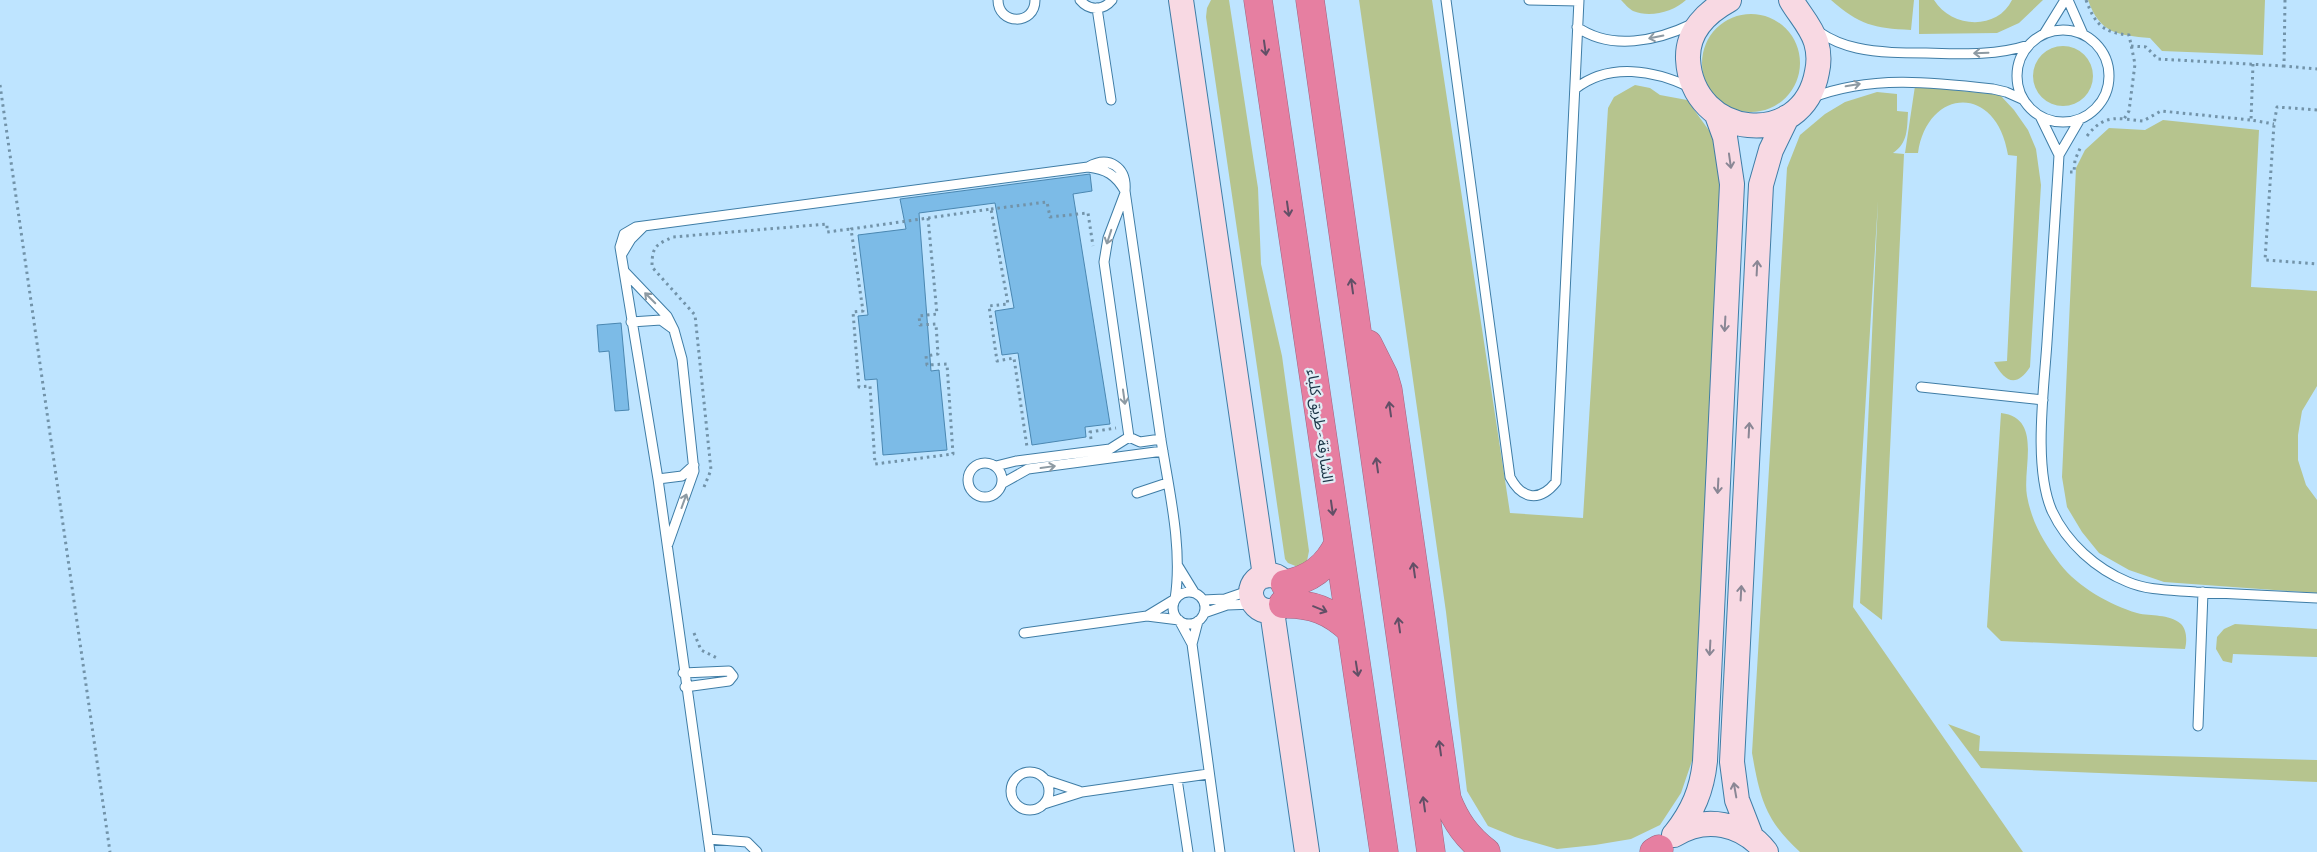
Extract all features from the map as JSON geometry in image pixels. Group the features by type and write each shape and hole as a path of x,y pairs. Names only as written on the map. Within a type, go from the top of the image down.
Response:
{"highway":[{"name":"الشارقة - طريق كلباء","path":"1258,0 1384,852"},
{"path":"1310,0 1358,325 1431,852"},
{"path":"1358,325 1379,364 1388,390 1447,799 1456,820 1470,839 1486,852"},
{"path":"1268,595 1317,572 1326,564 1338,544"},
{"path":"1268,595 1313,606 1340,619 1351,630"}],"street":[{"path":"1181,0 1307,852"},
{"path":"1716,7 1693,36 1688,54 1689,72 1695,89 1704,103 1717,115 1733,123 1751,126 1770,124 1787,117"},
{"path":"1759,844 1737,800 1732,762 1761,185 1765,167 1778,133 1787,117 1806,99 1815,82 1819,63 1816,43 1794,9"},
{"path":"1661,847 1687,818 1703,781 1705,761 1732,184 1725,137 1717,115"},
{"path":"1661,847 1693,825 1713,823 1733,826 1759,844"}],"lane":[{"path":"998,0 1000,10 1004,16 1016,20 1029,16 1035,5 1035,0"},
{"path":"1080,0 1090,8 1104,7 1112,0"},
{"path":"1446,0 1510,477 1516,488 1526,494 1538,496 1549,491 1556,482 1579,0 1530,0"},
{"path":"1794,9 1842,44 1859,49 1893,52 1978,54 2013,50 2028,45 2043,34 2066,0 2083,34"},
{"path":"1577,27 1595,37 1626,42 1665,36 1716,7"},
{"path":"1097,8 1111,100"},
{"path":"2043,34 2063,30 2083,34 2096,43 2105,56 2109,70 2109,86 2103,100 2080,119 2059,155 2043,400 2042,456 2045,483 2052,511 2064,532 2084,555 2103,569 2129,583 2156,589 2317,598"},
{"path":"2028,45 2022,55 2017,72 2019,90 2031,110 2040,116 2060,122 2080,119"},
{"path":"1574,89 1601,74 1625,71 1650,73 1673,79 1695,89"},
{"path":"1806,99 1840,88 1861,84 1902,82 1994,89 2024,100"},
{"path":"2040,116 2059,155"},
{"path":"710,852 683,674 658,479 622,254 621,240 624,234 636,227 1088,166 1110,173 1126,191 1163,451 1178,565 1175,599 1172,610 1192,644"},
{"path":"1126,191 1108,238 1104,262 1129,437"},
{"path":"625,272 663,311 674,330 684,374 694,474 667,546"},
{"path":"632,322 661,320 674,330"},
{"path":"1921,387 2043,400"},
{"path":"1129,437 1140,442 1161,439"},
{"path":"996,466 1110,449 1129,437"},
{"path":"1003,483 1002,474 996,466 990,463 977,465 969,475 969,487 978,497 984,498 997,494 1003,483 1028,469 1163,451"},
{"path":"658,479 682,476 694,465"},
{"path":"1137,493 1167,483"},
{"path":"1178,565 1194,592 1203,600 1226,602 1268,595"},
{"path":"1147,616 1184,592 1194,592"},
{"path":"2198,726 2203,592"},
{"path":"1220,852 1192,644 1198,621 1204,613 1226,602 1268,595"},
{"path":"1203,600 1204,613"},
{"path":"1024,633 1147,616 1178,620 1188,624 1198,621"},
{"path":"683,674 729,671 733,676 729,681 685,687"},
{"path":"1027,771 1041,774 1046,780 1049,795 1044,804 1038,809 1023,809 1012,800 1011,785 1020,774 1027,771"},
{"path":"1044,804 1082,792 1208,774"},
{"path":"1177,779 1188,852"},
{"path":"1046,780 1082,792"},
{"path":"708,839 747,842 757,852"}],"path":[{"path":"2086,0 2092,14 2102,28 2115,34 2129,35 2136,64 2129,110 2124,119"},
{"path":"2284,66 2285,0"},
{"path":"2131,46 2146,47 2158,59 2317,69"},
{"path":"2251,120 2253,64"},
{"path":"0,85 110,852"},
{"path":"2317,110 2277,107 2274,124 2265,260 2317,264"},
{"path":"2086,138 2103,121 2112,118 2143,121 2161,111 2274,124"},
{"path":"2058,172 2074,172 2075,160 2082,144"},
{"path":"700,495 711,470 695,315 652,267 652,254 657,244 673,237 827,224 827,232 1048,202 1050,216 1088,213 1094,252"},
{"path":"991,209 1008,304 989,306 997,361 1014,358 1028,451"},
{"path":"851,229 863,311 853,312 859,387 870,386 875,464 954,454 947,364 927,365 926,356 938,354 936,324 920,325 919,316 937,314 928,218"},
{"path":"1082,443 1092,442 1090,432 1122,427"},
{"path":"694,631 695,640 701,650 723,660"}],"green space":[{"path":"1211,0 1229,0 1258,188 1261,264 1282,356 1309,551 1307,561 1298,567 1288,563 1285,559 1206,17 1207,8"},
{"path":"1359,0 1432,0 1510,513 1583,518 1608,108 1614,97 1635,85 1650,88 1660,95 1687,100 1713,136 1724,206 1693,758 1681,793 1660,825 1631,839 1557,849 1515,837 1488,826 1467,791 1446,612"},
{"path":"1621,0 1686,0 1668,11 1647,14 1633,11"},
{"path":"1831,0 1914,0 1911,30 1868,24 1850,15"},
{"path":"1919,0 1934,0 1951,16 1974,22 1996,17 2005,10 2012,0 2043,0 2019,23 1997,33 1919,34"},
{"path":"2088,0 2265,0 2263,55 2162,51 2150,38 2119,34 2104,26 2098,20"},
{"path":"1751,14 1761,15 1778,22 1792,36 1799,53 1799,73 1792,90 1778,104 1761,111 1751,112 1741,111 1724,104 1710,90 1703,73 1702,63 1703,53 1710,36 1724,22 1741,15"},
{"path":"2063,46 2080,51 2088,59 2093,76 2088,93 2080,101 2063,106 2046,101 2038,93 2033,76 2038,59 2046,51"},
{"path":"1915,86 2000,95 2014,110 2028,130 2036,149 2041,185 2030,367 2025,374 2015,380 2006,378 1994,362 2007,361 2017,156 2008,155 2001,131 1990,115 1977,105 1962,103 1947,106 1934,116 1924,132 1918,153 1905,153"},
{"path":"1877,92 1897,94 1897,111 1908,112 1907,130 1904,140 1902,145 1893,153 1904,154 1882,620 1860,603 1878,201 1853,607 2023,852 1800,852 1779,829 1766,807 1761,796 1755,769 1752,753 1787,168 1800,135 1825,114 1845,102"},
{"path":"2163,120 2259,130 2251,287 2317,291 2317,386 2302,411 2298,435 2298,460 2306,485 2317,500 2317,593 2164,582 2129,570 2099,553 2082,532 2067,507 2062,477 2076,168 2085,150 2109,128 2145,130"},
{"path":"2001,413 2014,417 2022,424 2026,434 2028,446 2026,485 2029,506 2039,532 2060,564 2085,588 2116,605 2137,613 2171,618 2181,624 2185,632 2185,649 2001,641 1987,627"},
{"path":"2235,624 2317,629 2317,657 2233,654 2232,663 2223,661 2216,649 2217,637 2224,629"},
{"path":"1948,724 1980,736 1979,751 2317,760 2317,782 1981,768"}],"building":[{"path":"1090,174 1092,191 1073,194 1110,424 1085,427 1086,437 1032,445 1018,353 1002,355 995,311 1014,308 995,203 919,213 931,371 939,370 947,450 883,455 877,379 865,380 858,316 868,315 858,235 906,229 900,199"},
{"path":"621,323 629,410 615,411 609,351 599,352 597,325"}]}
